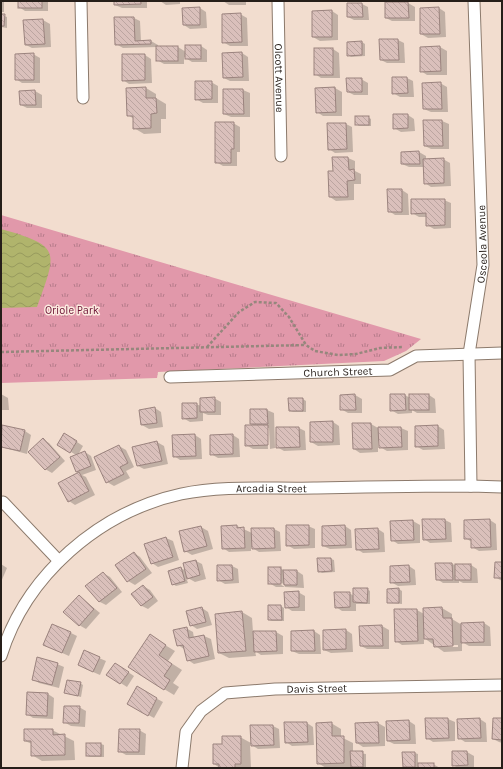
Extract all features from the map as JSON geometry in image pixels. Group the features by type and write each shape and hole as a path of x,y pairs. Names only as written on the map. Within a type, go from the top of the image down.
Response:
{"street":[{"path":"81,1 83,98"},
{"name":"Olcott Avenue","path":"278,1 281,156"},
{"name":"Osceola Avenue","path":"471,486 469,354 483,265 474,1"},
{"name":"Church Street","path":"170,377 390,370 416,356 502,353"},
{"name":"Arcadia Street","path":"1,656 21,610 44,577 59,561 85,538 108,523 158,500 182,494 212,490 471,486 502,487"},
{"path":"3,502 59,561"},
{"name":"Davis Street","path":"182,768 186,732 201,711 225,692 275,689 502,685"}],"path":[{"path":"207,347 239,312 255,302 276,303 289,317 306,345 315,351 338,355 356,354 380,348 404,347"},
{"path":"1,352 306,345"}],"green space":[{"name":"Oriole Park","path":"1,215 421,339 406,351 384,361 158,372 157,378 1,383"}],"water":[{"path":"1,229 35,240 44,246 49,253 50,262 48,274 37,307 1,308"}],"building":[{"path":"18,1 42,1 42,8 18,8"},
{"path":"114,1 141,1 141,4 114,5"},
{"path":"385,2 408,2 409,18 385,18"},
{"path":"347,3 362,3 363,17 347,17"},
{"path":"200,7 200,25 183,25 182,8"},
{"path":"439,7 440,34 420,34 420,8"},
{"path":"332,10 332,37 312,37 312,11"},
{"path":"241,13 242,42 222,43 222,14"},
{"path":"1,14 5,14 4,26 1,26"},
{"path":"114,17 134,17 135,41 151,40 151,44 115,45"},
{"path":"43,19 45,44 25,45 23,20"},
{"path":"379,39 398,39 399,60 380,60"},
{"path":"362,41 362,55 347,56 347,42"},
{"path":"185,45 201,45 201,59 185,59"},
{"path":"156,46 178,46 178,61 156,61"},
{"path":"440,46 441,71 420,72 420,47"},
{"path":"314,48 333,48 333,75 314,75"},
{"path":"242,52 243,77 223,78 222,53"},
{"path":"34,53 34,80 15,80 15,54"},
{"path":"122,54 145,54 145,80 122,81"},
{"path":"392,77 407,77 408,93 392,94"},
{"path":"346,78 362,78 362,92 347,92"},
{"path":"195,81 212,81 212,99 195,100"},
{"path":"441,82 442,109 423,109 422,83"},
{"path":"146,87 146,98 156,98 157,113 151,114 151,128 133,129 133,116 127,116 126,88"},
{"path":"335,87 336,112 316,113 315,88"},
{"path":"223,89 243,89 244,114 223,114"},
{"path":"35,90 36,105 20,105 19,91"},
{"path":"393,114 408,114 408,128 393,129"},
{"path":"355,116 369,116 369,125 355,125"},
{"path":"423,120 442,120 443,146 424,146"},
{"path":"215,122 234,122 234,149 231,149 231,163 215,163"},
{"path":"327,123 346,123 347,149 328,150"},
{"path":"419,151 420,164 401,164 401,152"},
{"path":"332,157 348,157 349,170 354,169 355,180 347,181 348,197 329,197 328,171 333,171"},
{"path":"444,158 444,183 424,184 423,159"},
{"path":"387,189 402,189 402,212 388,212"},
{"path":"411,199 445,199 445,225 426,226 426,213 411,214"},
{"path":"355,394 356,410 340,410 340,395"},
{"path":"390,394 405,394 406,410 390,411"},
{"path":"409,394 429,394 429,410 409,410"},
{"path":"215,397 215,412 200,412 200,398"},
{"path":"288,398 303,398 303,411 289,411"},
{"path":"182,403 197,403 197,418 182,419"},
{"path":"155,407 157,423 141,425 139,410"},
{"path":"250,409 267,409 268,424 250,424"},
{"path":"333,421 333,442 310,442 310,422"},
{"path":"352,423 371,423 372,449 353,449"},
{"path":"2,425 25,430 20,451 1,447"},
{"path":"245,425 268,425 268,445 245,446"},
{"path":"438,425 438,446 415,447 415,426"},
{"path":"276,427 299,427 300,447 276,448"},
{"path":"378,427 401,427 402,447 379,448"},
{"path":"64,433 77,441 70,453 57,445"},
{"path":"195,434 196,456 173,457 172,435"},
{"path":"233,434 233,454 210,455 210,435"},
{"path":"43,438 60,457 45,470 28,452"},
{"path":"157,441 162,461 137,466 132,447"},
{"path":"119,445 128,463 120,467 124,474 106,483 94,457"},
{"path":"85,451 91,466 76,472 70,457"},
{"path":"79,472 89,491 68,502 58,483"},
{"path":"422,519 445,519 446,539 423,540"},
{"path":"490,519 491,547 471,548 471,539 464,539 464,520"},
{"path":"413,520 414,540 391,541 390,521"},
{"path":"237,525 237,528 244,527 245,548 222,549 221,526"},
{"path":"286,525 309,525 309,545 286,546"},
{"path":"345,525 346,545 322,546 322,526"},
{"path":"201,526 207,546 184,552 179,531"},
{"path":"251,528 274,528 275,548 252,549"},
{"path":"378,528 379,549 356,550 355,529"},
{"path":"166,537 173,557 151,564 144,544"},
{"path":"134,552 146,569 127,582 115,565"},
{"path":"317,558 331,558 332,571 318,572"},
{"path":"196,560 200,575 187,579 183,563"},
{"path":"495,562 502,562 502,578 494,578"},
{"path":"435,563 452,563 453,580 436,580"},
{"path":"455,564 471,564 471,580 455,580"},
{"path":"217,565 232,565 233,580 217,581"},
{"path":"409,565 410,582 390,583 390,566"},
{"path":"181,567 185,581 172,585 168,571"},
{"path":"268,567 281,567 281,584 268,584"},
{"path":"283,570 297,570 297,585 284,585"},
{"path":"103,572 117,588 99,602 85,586"},
{"path":"143,585 153,597 141,606 131,594"},
{"path":"353,588 368,588 367,603 353,602"},
{"path":"399,588 399,603 387,603 387,589"},
{"path":"299,591 299,607 285,608 284,592"},
{"path":"334,592 350,592 350,607 335,608"},
{"path":"79,595 94,609 79,626 63,612"},
{"path":"268,605 281,605 282,620 268,620"},
{"path":"202,607 206,622 190,626 186,611"},
{"path":"442,607 443,618 452,618 453,646 434,647 433,639 424,639 423,608"},
{"path":"394,609 417,609 418,641 395,642"},
{"path":"242,611 246,651 218,653 215,614"},
{"path":"484,622 484,642 461,643 461,623"},
{"path":"52,624 71,632 62,653 43,645"},
{"path":"382,625 383,646 360,646 359,626"},
{"path":"187,627 189,638 204,635 209,656 187,661 183,645 177,646 173,630"},
{"path":"346,629 346,649 323,650 323,630"},
{"path":"314,630 315,651 291,651 291,631"},
{"path":"253,631 276,631 277,651 254,652"},
{"path":"150,634 166,645 159,655 172,664 164,676 170,680 164,690 128,667"},
{"path":"84,650 100,657 93,672 78,665"},
{"path":"37,657 58,663 52,685 32,680"},
{"path":"115,663 129,672 120,684 106,675"},
{"path":"67,680 81,682 78,696 64,693"},
{"path":"137,686 157,698 148,716 127,704"},
{"path":"27,692 48,693 47,716 26,715"},
{"path":"64,706 80,706 79,723 63,723"},
{"path":"425,718 448,718 449,738 426,739"},
{"path":"480,718 481,738 458,739 457,719"},
{"path":"493,718 502,718 502,740 492,739"},
{"path":"409,720 410,740 387,741 386,721"},
{"path":"284,722 307,722 308,742 285,743"},
{"path":"332,722 332,736 344,736 344,763 317,764 316,723"},
{"path":"378,722 379,743 356,743 355,723"},
{"path":"250,725 273,725 274,745 251,746"},
{"path":"24,729 53,729 53,735 65,734 65,755 31,756 31,741 24,741"},
{"path":"119,729 140,729 139,752 118,752"},
{"path":"222,736 241,736 241,764 235,764 235,768 219,768 219,764 213,764 213,744 222,744"},
{"path":"86,743 101,743 101,756 86,756"},
{"path":"350,751 363,751 363,767 351,767"},
{"path":"452,751 467,751 468,765 452,766"},
{"path":"402,752 415,752 415,767 403,767"},
{"path":"418,763 434,763 434,768 418,768"}]}
